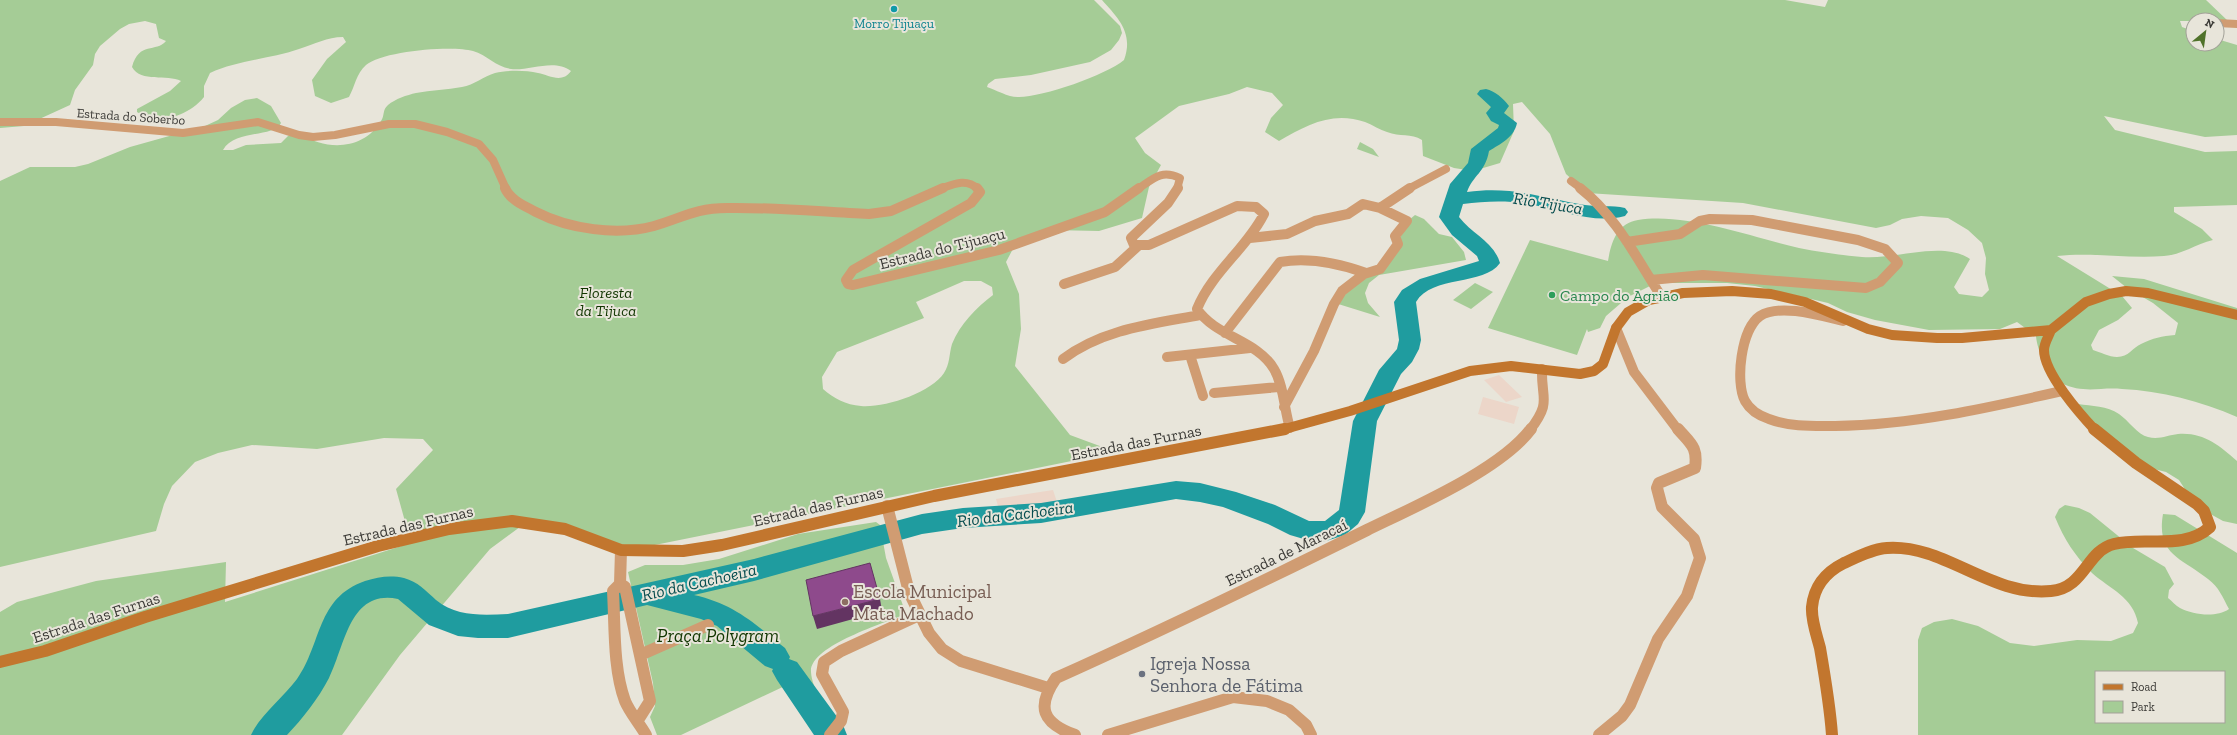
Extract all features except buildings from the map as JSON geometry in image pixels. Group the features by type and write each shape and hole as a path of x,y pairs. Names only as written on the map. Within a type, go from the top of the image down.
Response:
{"main road":[{"name":"Estrada das Furnas","path":"0,662 45,651 145,617 378,546 449,529 512,521 565,529 621,550 683,551 722,545 887,506 1290,428 1350,411 1470,371 1511,366 1580,374 1598,369 1603,364 1616,328 1628,312 1661,296 1712,290 1771,294 1806,302 1856,325 1892,335 1929,338 1962,338 2051,330"},
{"path":"1832,735 1830,704 1812,608 1815,592 1820,580 1830,570 1887,548 1908,550 1938,558 1978,577 2003,586 2026,591 2053,590 2072,585 2081,578 2096,552 2105,547 2117,543 2140,540 2195,538 2207,532 2210,527 2204,511 2197,504 2114,447 2088,423 2062,391 2051,370 2044,351 2051,330 2086,302 2109,294 2126,291 2148,293 2237,316"},
{"path":"2028,333 2045,347"}],"street":[{"path":"2225,23 2237,24"},
{"name":"Estrada do Soberbo","path":"0,122 56,122 183,133 258,122 268,123 300,136 313,137 345,134 388,125 410,123 464,137 485,147 496,161 508,195"},
{"path":"1380,208 1421,181 1446,169"},
{"name":"Estrada do Tijuaçu","path":"508,195 523,206 552,218 584,227 631,231 647,228 703,209 726,208 869,214 891,210 955,182 969,183 980,192 971,203 853,270 846,280 848,284 853,285 999,250 1090,218 1104,212 1157,176 1168,173 1175,175 1180,178 1180,184 1172,199 1136,231 1131,238 1132,243 1138,246"},
{"path":"1571,181 1604,209 1661,296"},
{"path":"1250,238 1286,234 1315,221 1348,214 1363,204 1380,208 1407,221 1396,233 1395,236 1398,244 1380,269 1366,273 1342,291 1334,304 1314,351 1284,407"},
{"path":"1064,284 1115,267 1138,246 1149,245 1230,208 1245,205 1256,207 1264,214 1250,238 1202,296 1197,309 1200,315 1268,361 1275,372 1290,428"},
{"path":"1627,242 1680,234 1710,218 1752,220 1858,240 1885,249 1896,259 1898,263 1889,276 1879,283 1866,288 1703,275 1651,280"},
{"path":"1225,333 1280,262 1320,261 1366,273"},
{"path":"1856,325 1815,314 1771,312 1760,316 1750,326 1744,344 1740,380 1744,400 1751,409 1767,419 1792,424 1838,426 1899,424 2062,391"},
{"path":"1063,359 1074,350 1099,338 1200,315"},
{"path":"1599,735 1622,716 1630,705 1658,639 1687,596 1700,558 1694,540 1662,507 1656,488 1659,482 1695,468 1697,454 1688,439 1665,414 1634,372 1616,328"},
{"path":"1167,357 1250,348"},
{"path":"1190,355 1203,396"},
{"name":"Estrada de Maracaí","path":"1048,688 1056,678 1254,588 1425,501 1492,462 1523,438 1541,416 1546,404 1545,389 1541,378 1542,369"},
{"path":"1214,393 1279,387"},
{"path":"887,506 899,555 919,615 929,635 938,646 958,660 1048,688 1042,704 1048,720 1057,727 1075,735"},
{"path":"621,550 619,588 613,606 617,657 623,694 629,709 638,720 646,735"},
{"path":"619,588 627,603 650,701 638,720"},
{"path":"834,730 843,712 822,674 824,662 841,651 919,615"},
{"path":"640,655 708,625"},
{"path":"1108,735 1233,697 1250,697 1283,706 1298,716 1311,735"}],"shaded area":[{"path":"1499,375 1522,397 1506,402 1484,380"},
{"path":"1483,397 1519,407 1514,424 1478,414"},
{"path":"1053,490 1059,508 1000,513 996,499"}],"green space":[{"name":"Floresta da Tijuca","path":"0,0 1094,0 1120,26 1122,33 1119,40 1111,50 1090,62 1031,75 995,79 988,84 987,87 1007,95 1019,97 1043,93 1074,84 1103,72 1124,60 1127,50 1126,34 1119,20 1102,0 1785,0 1825,7 1828,0 2206,0 2219,12 2185,12 2185,21 2180,21 2182,27 2185,28 2185,52 2225,52 2225,41 2237,45 2237,135 2205,137 2104,116 2115,130 2205,152 2237,151 2237,205 2174,207 2174,212 2202,229 2213,240 2176,254 2151,257 2084,255 2057,256 2122,296 2132,308 2118,320 2099,330 2091,345 2093,350 2114,357 2125,356 2138,346 2150,340 2175,335 2178,323 2153,303 2127,288 2112,276 2144,279 2237,308 2237,417 2209,406 2181,398 2151,392 2122,389 2084,389 2061,383 2056,380 2044,362 2038,348 2036,336 2017,322 2000,329 1929,330 1875,320 1847,312 1828,303 1755,286 1727,283 1656,283 1628,297 1606,316 1600,328 1588,332 1587,329 1577,355 1488,328 1530,240 1608,261 1611,247 1616,235 1625,225 1638,220 1656,218 1697,222 1799,248 1862,257 1946,251 1959,254 1970,259 1954,287 1959,294 1982,297 1989,290 1985,274 1986,258 1982,243 1968,230 1948,218 1921,216 1902,219 1890,225 1876,228 1743,203 1587,193 1566,174 1550,134 1522,102 1513,104 1514,131 1500,163 1473,171 1454,168 1423,156 1422,140 1418,138 1392,133 1365,122 1353,119 1342,118 1320,121 1279,141 1265,132 1271,118 1283,105 1272,93 1247,87 1229,94 1179,106 1135,138 1145,153 1161,165 1149,187 1142,218 1099,231 1051,230 1015,245 1006,262 1019,294 1021,329 1015,366 1070,435 1116,452 615,553 566,532 524,524 490,549 400,655 342,735 0,735 0,612 17,602 96,581 226,562 225,602 411,543 396,489 433,450 423,439 384,438 317,449 252,445 218,453 195,462 172,486 164,504 156,531 0,567 0,181 30,167 75,167 88,164 130,147 205,126 218,120 231,108 245,100 257,98 271,106 281,123 277,128 271,131 236,139 229,143 223,150 233,150 246,145 281,143 288,136 301,134 311,140 322,143 344,145 365,138 374,131 381,121 388,105 405,96 466,86 491,74 500,72 528,71 560,78 564,77 571,71 557,65 518,69 506,68 478,53 463,49 418,50 374,60 366,65 358,76 349,97 331,103 315,96 312,80 327,59 346,42 343,37 337,37 326,39 288,52 232,65 210,73 204,86 204,97 199,103 174,117 152,121 137,112 137,109 170,91 181,81 141,75 132,67 139,54 166,41 159,38 156,24 145,21 129,24 120,29 100,46 95,54 93,65 75,90 70,105 24,126 0,128","holes":["964,281 981,281 992,287 993,295 964,323 955,337 946,370 938,380 929,387 894,402 871,406 845,403 823,389 822,377 837,352 924,318 916,302"]},
{"path":"1360,142 1373,149 1379,157 1357,149"},
{"path":"1415,215 1424,219 1439,234 1452,237 1464,252 1466,260 1379,275 1369,283 1365,293 1368,303 1380,317 1335,303 1383,260 1397,243 1406,225"},
{"path":"1475,283 1493,292 1471,309 1453,300"},
{"path":"2078,404 2110,409 2119,414 2144,436 2160,438 2178,434 2195,435 2203,437 2224,450 2237,461 2237,524 2223,521 2205,511 2190,497 2179,480 2166,472 2146,467 2095,428"},
{"path":"2065,505 2079,508 2090,513 2133,548 2165,567 2174,584 2169,590 2168,598 2178,607 2198,614 2218,614 2229,609 2212,582 2180,560 2167,547 2163,538 2163,514 2175,515 2237,553 2237,735 1918,735 1918,640 1922,628 1934,622 1952,619 1978,626 2010,643 2034,646 2077,640 2111,641 2133,633 2138,623 2131,606 2120,594 2092,573 2080,560 2066,540 2055,517 2059,509"},
{"name":"Praça Polygram","path":"876,522 880,525 886,558 906,614 866,629 850,637 822,653 814,662 811,672 814,685 833,722 833,726 823,735 819,735 787,685 681,735 657,735 650,717 655,706 653,683 628,572 645,565 683,565 719,559 798,534"}],"waterway":[{"name":"Rio da Cachoeira","path":"1455,200 1460,184 1477,164 1480,149 1502,135 1507,128 1508,123 1497,117 1495,113 1500,106 1486,94"},
{"name":"Rio Tijuca","path":"1455,200 1484,196 1514,196 1586,211 1607,213 1618,212"},
{"name":"Rio da Cachoeira","path":"266,735 295,705 313,680 321,664 336,622 345,608 359,596 385,587 403,589 411,593 426,608 448,621 468,626 508,626 754,570 922,524 963,518 1041,513 1176,490 1200,492 1241,503 1309,531 1320,532 1336,528 1341,525 1352,512 1365,421 1391,370 1404,357 1408,349 1410,340 1405,302 1409,295 1428,283 1485,267 1490,263 1487,253 1459,231 1449,217 1455,200"},
{"path":"652,596 707,609 727,618 775,657"},
{"path":"787,671 832,735"}],"place":[{"name":"Morro Tijuaçu","path":"894,9"},
{"name":"Campo do Agrião","path":"1552,295"},
{"name":"Escola Municipal Mata Machado","path":"845,602"},
{"name":"Igreja Nossa Senhora de Fátima","path":"1142,674"}]}
